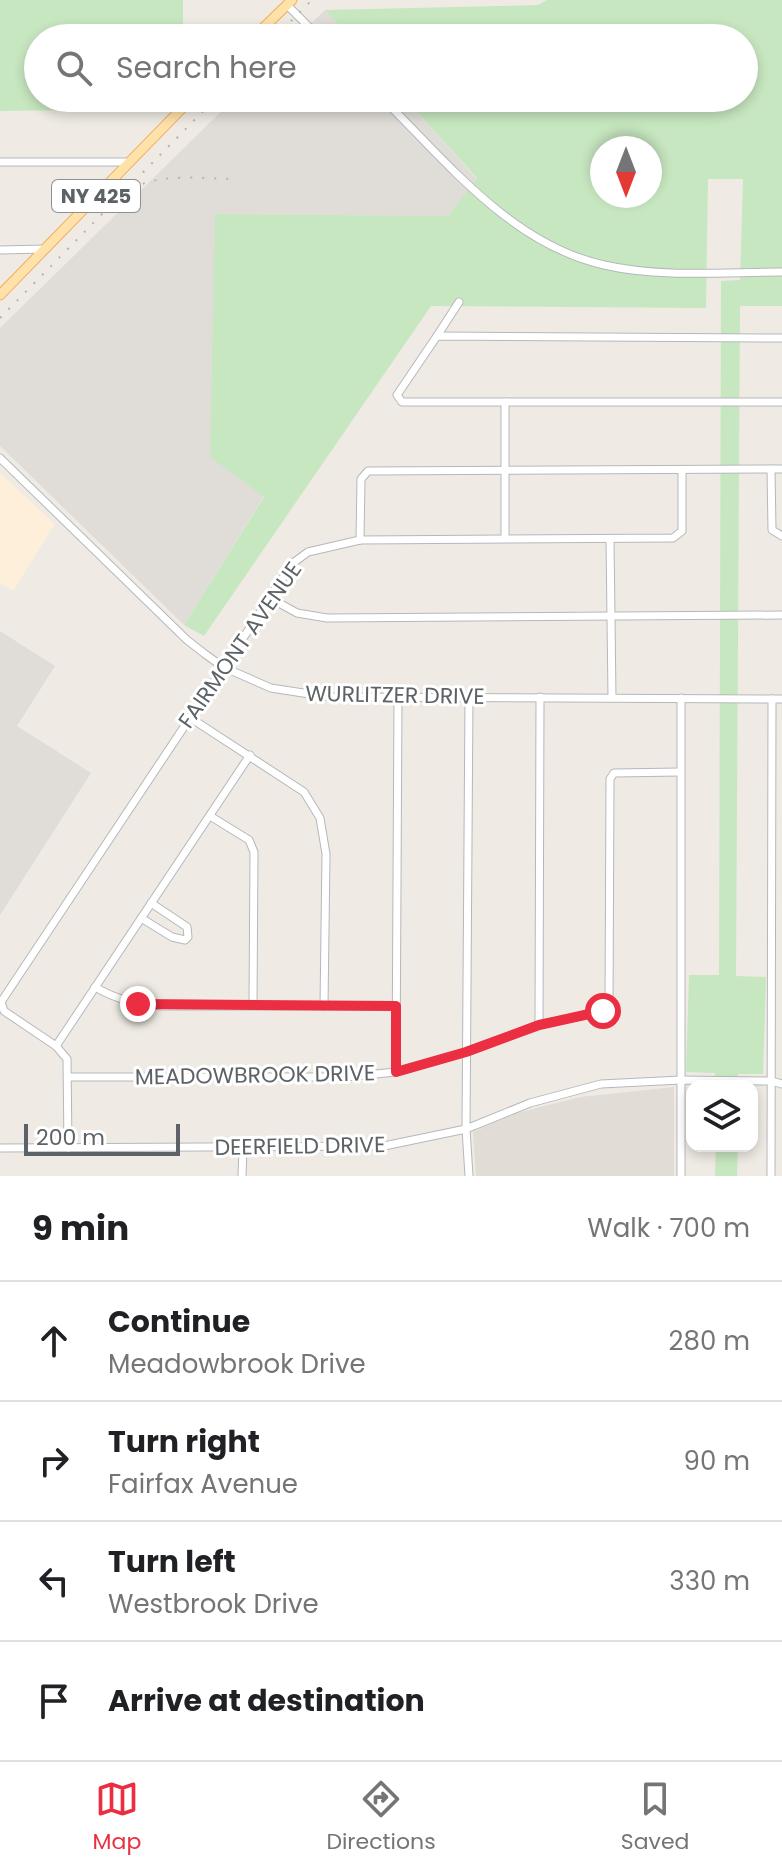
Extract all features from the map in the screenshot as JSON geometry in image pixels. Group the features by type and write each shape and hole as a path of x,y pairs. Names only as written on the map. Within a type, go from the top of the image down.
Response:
{"main road":[{"path":"268,24 290,3"},
{"name":"NY 425","path":"0,295 178,112"}],"street":[{"path":"290,3 308,24"},
{"path":"396,112 493,206 527,233 553,248 589,262 636,270 782,272"},
{"path":"0,162 129,162"},
{"path":"0,250 45,249"},
{"path":"459,302 397,395 402,402 782,402"},
{"path":"437,336 782,338"},
{"path":"505,402 505,538"},
{"name":"WURLITZER DRIVE","path":"0,458 187,640 223,667 271,688 329,697 782,699"},
{"path":"771,469 772,530 782,536"},
{"path":"360,540 361,479 368,471 782,469"},
{"name":"FAIRMONT AVENUE","path":"56,1046 4,1011 1,1002 293,563 308,552 360,540 673,538 682,531 682,470"},
{"path":"610,539 612,698"},
{"path":"270,598 297,613 327,618 782,615"},
{"path":"396,1072 398,697"},
{"path":"469,697 466,1052 469,1176"},
{"path":"539,1025 540,697"},
{"path":"681,698 681,1176"},
{"path":"771,1176 772,699"},
{"path":"189,717 304,792 320,818 326,854 324,1006"},
{"path":"68,1148 67,1059 56,1046 250,755"},
{"name":"MEADOWBROOK DRIVE","path":"69,1077 345,1077 396,1072 466,1052 539,1025 603,1011 609,1007 610,779 614,773 680,772"},
{"path":"772,773 782,773"},
{"path":"210,816 249,840 254,852 253,1005"},
{"path":"141,918 176,939 185,940 188,937 187,927 151,903"},
{"path":"95,987 113,998 138,1004 396,1006"},
{"name":"DEERFIELD DRIVE","path":"0,1148 384,1146 466,1129 530,1103 601,1084 681,1080 771,1081 782,1084"},
{"path":"242,1176 243,1148"}],"shaded area":[{"path":"325,10 338,24 310,24"},
{"path":"221,112 417,112 477,179 448,216 215,214 264,496 184,625 0,446 0,328"},
{"path":"0,473 55,524 13,591 0,583"},
{"path":"0,631 55,666 17,726 91,773 0,915"},
{"path":"674,1087 674,1176 476,1176 473,1132 517,1113 580,1097"}],"green space":[{"path":"0,0 183,0 183,24 24,24 24,111 0,111"},
{"path":"547,0 782,0 782,306 740,306 736,976 766,977 763,1074 738,1074 738,1080 716,1080 715,1073 686,1072 689,975 719,975 721,281 740,280 743,179 708,179 706,308 431,306 204,636 184,625 264,497 210,457 215,214 448,216 477,178 417,112 758,112 758,24 338,24 325,10 538,5"},
{"path":"716,1152 738,1152 737,1176 715,1176"}],"railway":[{"path":"288,24 312,0"},
{"path":"0,318 202,112"},
{"path":"132,189 169,178 235,179"}],"route":[{"path":"138,1004 396,1006 396,1072 466,1052 539,1025 603,1011"}]}
